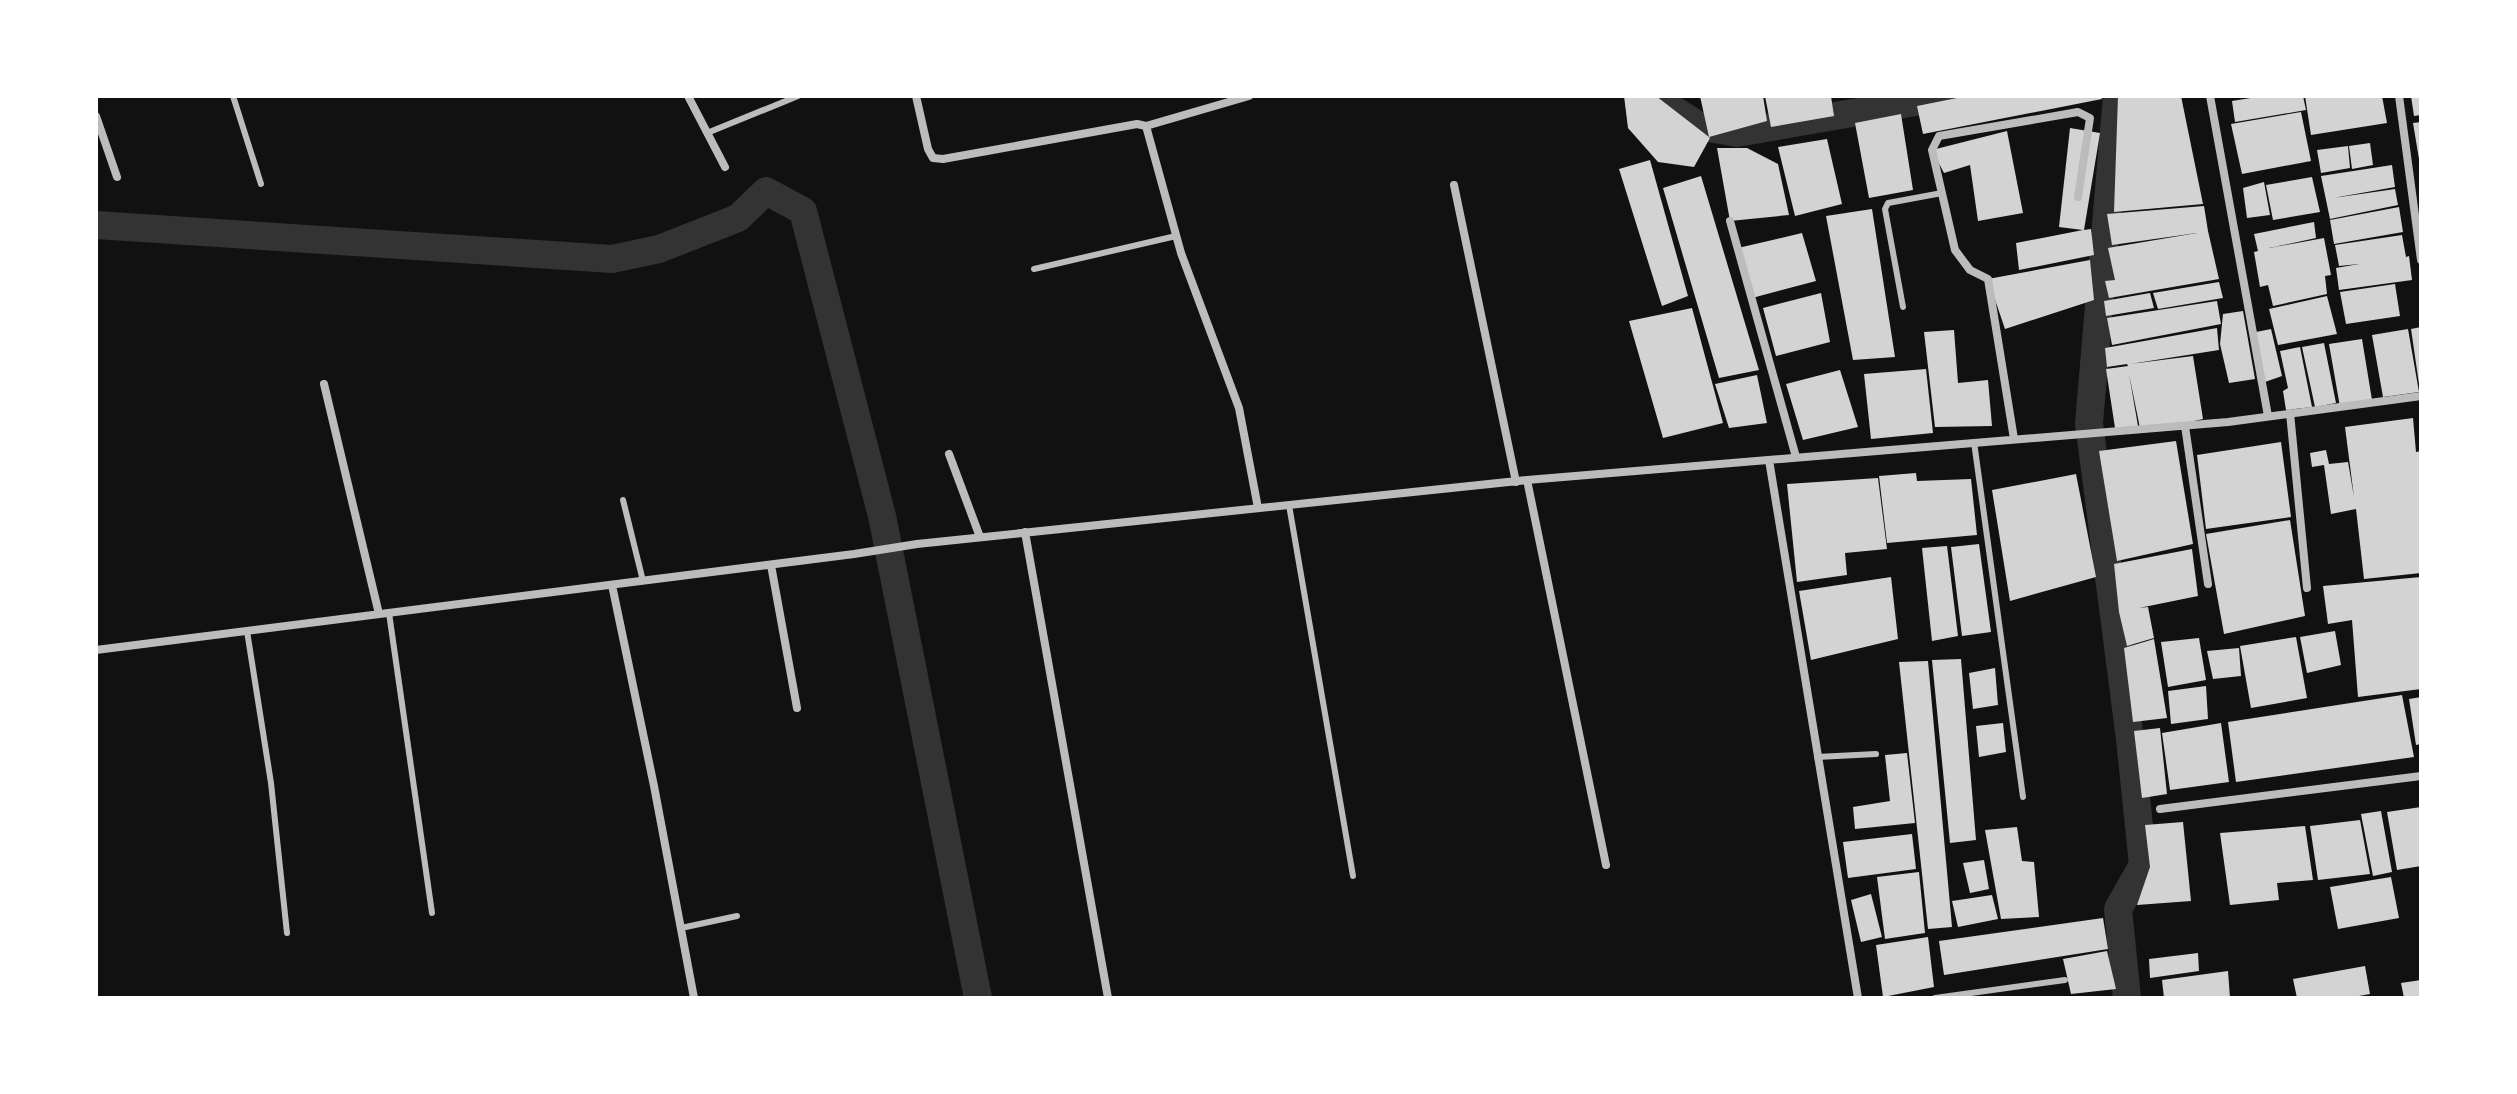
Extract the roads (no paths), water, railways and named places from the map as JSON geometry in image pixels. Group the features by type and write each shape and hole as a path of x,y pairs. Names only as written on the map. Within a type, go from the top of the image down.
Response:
{"street":[{"path":"688,96 725,167"},
{"path":"916,96 928,149 933,158 943,159 1137,124 1146,126 1249,96"},
{"path":"2210,96 2268,416"},
{"path":"2399,96 2421,260"},
{"path":"2014,439 1988,279 1970,270 1955,250 1932,150 1939,136 2078,112 2090,118 2078,197"},
{"path":"96,116 117,177"},
{"path":"1146,126 1176,236 1239,408 1258,508"},
{"path":"1454,185 1516,482"},
{"path":"1730,221 1796,457"},
{"path":"324,384 384,614"},
{"path":"96,650 1025,532 1527,480 2185,426 2421,396"},
{"path":"2290,413 2307,588"},
{"path":"2185,426 2208,584"},
{"path":"949,454 980,537"},
{"path":"1769,460 1858,998"},
{"path":"1527,480 1606,865"},
{"path":"1025,532 1108,998"},
{"path":"771,565 797,708"},
{"path":"612,585 694,998"},
{"path":"2160,809 2421,776"}],"lane":[{"path":"233,96 261,184"},
{"path":"707,133 798,96"},
{"path":"1903,307 1885,209 1888,203 1942,193"},
{"path":"1034,269 1176,236"},
{"path":"1974,442 2023,797"},
{"path":"623,500 643,581"},
{"path":"1289,505 1353,876"},
{"path":"384,614 432,913"},
{"path":"247,631 271,783 287,933"},
{"path":"1817,757 1876,754"},
{"path":"681,928 737,916"},
{"path":"1935,998 2065,980"}],"waterway":[{"path":"1660,96 1665,104 1699,126 1737,133 1950,96"},
{"path":"2117,96 2089,423 2143,865 2118,909 2127,998"},
{"path":"96,225 612,259 659,249 738,218 766,191 803,211 882,516 978,998"}]}
